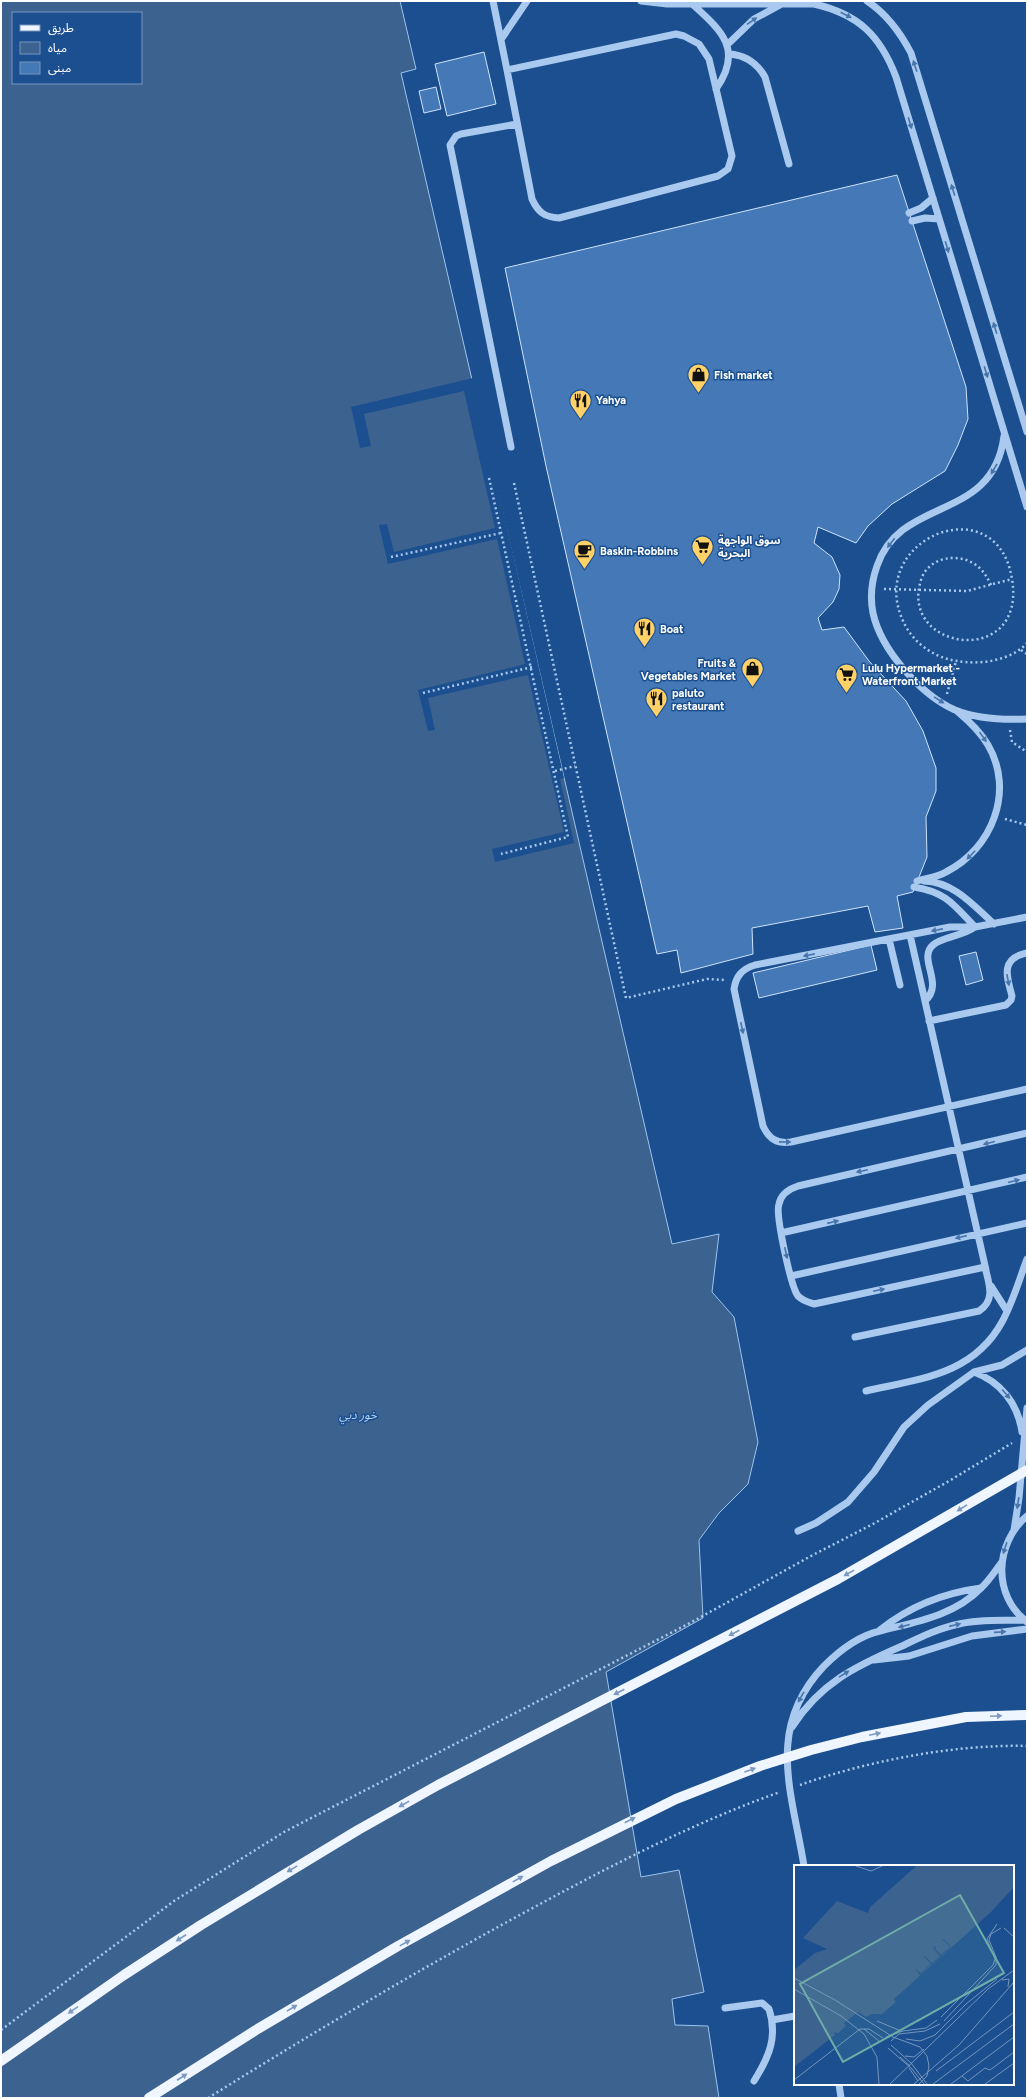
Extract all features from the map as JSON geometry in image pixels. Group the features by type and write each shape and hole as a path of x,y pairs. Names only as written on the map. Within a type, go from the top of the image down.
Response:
{"main road":[{"path":"995,1487 1027,1462"},
{"path":"1,2061 112,1984 201,1925 306,1861 438,1785 838,1579 896,1547 995,1487 1027,1470"},
{"path":"149,2098 319,1992 544,1865 635,1818 718,1782 810,1750 869,1735 966,1717 1027,1715"}],"street":[{"path":"493,1 502,38 507,70 517,124 532,199 537,210 547,217 559,218 724,173 731,163 732,156 709,59 705,51 692,39 676,34 507,70"},
{"path":"502,38 527,1"},
{"path":"641,1 667,4 814,4 832,8 850,17 866,28 879,42 889,59 896,77 938,219 1027,507"},
{"path":"867,1 890,20 902,36 911,53 1027,432"},
{"path":"691,3 712,23 728,44 729,54 725,73 716,89"},
{"path":"728,44 754,19 780,4"},
{"path":"729,54 750,60 765,77 789,164"},
{"path":"511,447 450,145 456,136 461,134 517,124"},
{"path":"909,213 921,208 933,198"},
{"path":"912,221 925,218 938,219"},
{"path":"916,884 946,873 967,859 985,840 996,817 1000,793 995,762 988,745 974,725 914,680 896,659 880,636 873,612 872,588 877,564 890,543 907,526 931,512 971,494 985,482 995,467 1002,450 1005,432"},
{"path":"955,710 983,717 1011,720 1027,719"},
{"path":"916,884 937,882 953,888 994,924"},
{"path":"916,884 937,892 947,898 975,927"},
{"path":"1027,917 975,927 958,926 755,965 740,973 735,980 734,989 763,1126 766,1133 777,1142 791,1142 1027,1089"},
{"path":"925,1001 931,996 933,986 928,957 929,950 934,944 940,941 960,936 975,927"},
{"path":"855,1337 979,1311 986,1306 990,1294 910,935"},
{"path":"889,939 900,984"},
{"path":"929,1021 1006,1005 1012,1000 1007,970 1008,964 1014,957 1027,953"},
{"path":"985,1267 814,1304 805,1302 797,1295 791,1276 781,1234 778,1205 783,1195 792,1188 1027,1133"},
{"path":"781,1234 968,1192 1027,1177"},
{"path":"791,1276 1027,1223"},
{"path":"866,1391 935,1376 960,1365 988,1342 1007,1311 1027,1259"},
{"path":"985,1267 994,1291 1007,1311"},
{"path":"798,1531 822,1520 848,1502 874,1472 904,1427 928,1405 974,1372 1002,1366 1027,1350"},
{"path":"974,1372 988,1377 1000,1387 1010,1399 1017,1412 1024,1444"},
{"path":"1014,1530 1019,1498 1027,1408"},
{"path":"1026,1621 1016,1611 1004,1588 1002,1562 1006,1545 1014,1530 1027,1516"},
{"path":"878,1631 903,1627 941,1614 969,1598 981,1588 1002,1562"},
{"path":"804,1865 788,1770 788,1732 792,1714 800,1698 822,1669 848,1646 878,1631 921,1604 952,1593 981,1588"},
{"path":"788,1732 798,1716 823,1689 838,1678 870,1660 945,1627 973,1622 1026,1621"},
{"path":"870,1660 909,1656 972,1636 1027,1629"},
{"path":"725,2008 762,2003 769,2009 774,2035 770,2054 754,2081"},
{"path":"772,2020 794,2016"},
{"path":"839,2085 841,2098"}],"path":[{"path":"489,478 555,771 568,837 501,854"},
{"path":"514,483 626,998 707,979 735,980"},
{"path":"991,585 981,570 975,565 960,559 952,558 937,561 931,565 922,576 919,590 921,610 931,626 941,633 953,638 978,640 994,634 1007,620 1013,601 1012,578 1005,556 992,540 978,532 956,529 935,534 915,547 902,566 896,589 896,600 902,620 914,639 933,654 956,661 983,662 997,659 1021,650 1027,643"},
{"path":"391,557 501,533"},
{"path":"872,588 967,591 1012,578"},
{"path":"1021,650 1027,654"},
{"path":"944,703 956,661"},
{"path":"423,694 532,667"},
{"path":"1011,720 1010,738 1015,745 1027,752"},
{"path":"555,771 575,766"},
{"path":"996,817 1027,825"},
{"path":"1,2030 174,1901 284,1832 690,1623 949,1481 1017,1439"},
{"path":"794,1787 870,1765 918,1755 958,1749 1027,1746"},
{"path":"208,2098 426,1966 559,1893 688,1828 781,1791"}],"water":[{"name":"خور دبي","path":"1,1 400,1 416,69 401,73 672,1244 719,1234 712,1292 734,1317 758,1442 748,1484 719,1513 699,1540 703,1618 606,1672 641,1877 679,1870 704,1992 672,1999 675,2025 708,2026 719,2098 1,2098"}],"pier":[{"path":"473,378 564,778 560,779 574,843 495,862 492,849 564,832 528,675 428,698 435,730 428,731 418,690 525,664 497,539 388,564 379,525 387,524 394,552 495,528 464,391 364,414 371,446 360,448 351,407"}],"building":[{"path":"484,52 496,104 447,116 435,64"},
{"path":"436,87 441,109 424,113 419,91"},
{"name":"سوق الواجهة البحرية","path":"897,175 966,387 968,419 958,445 945,471 892,504 868,526 856,543 818,527 814,543 832,557 840,575 839,589 833,602 818,618 822,630 844,627 869,661 906,701 923,731 936,768 936,791 926,817 927,857 913,892 897,896 903,928 875,932 868,906 752,928 753,954 681,973 677,950 657,954 546,466 505,268"},
{"path":"871,945 877,970 759,998 753,973"},
{"path":"976,952 983,980 966,985 959,956"}],"place":[{"name":"Fish market","path":"699,394"},
{"name":"Yahya","path":"581,420"},
{"name":"سوق الواجهة البحرية","path":"703,566"},
{"name":"Baskin-Robbins","path":"584,570"},
{"name":"Boat","path":"645,648"},
{"name":"Fruits & Vegetables Market","path":"752,688"},
{"name":"Lulu Hypermarket - Waterfront Market","path":"847,694"},
{"name":"paluto restaurant","path":"657,718"}]}
